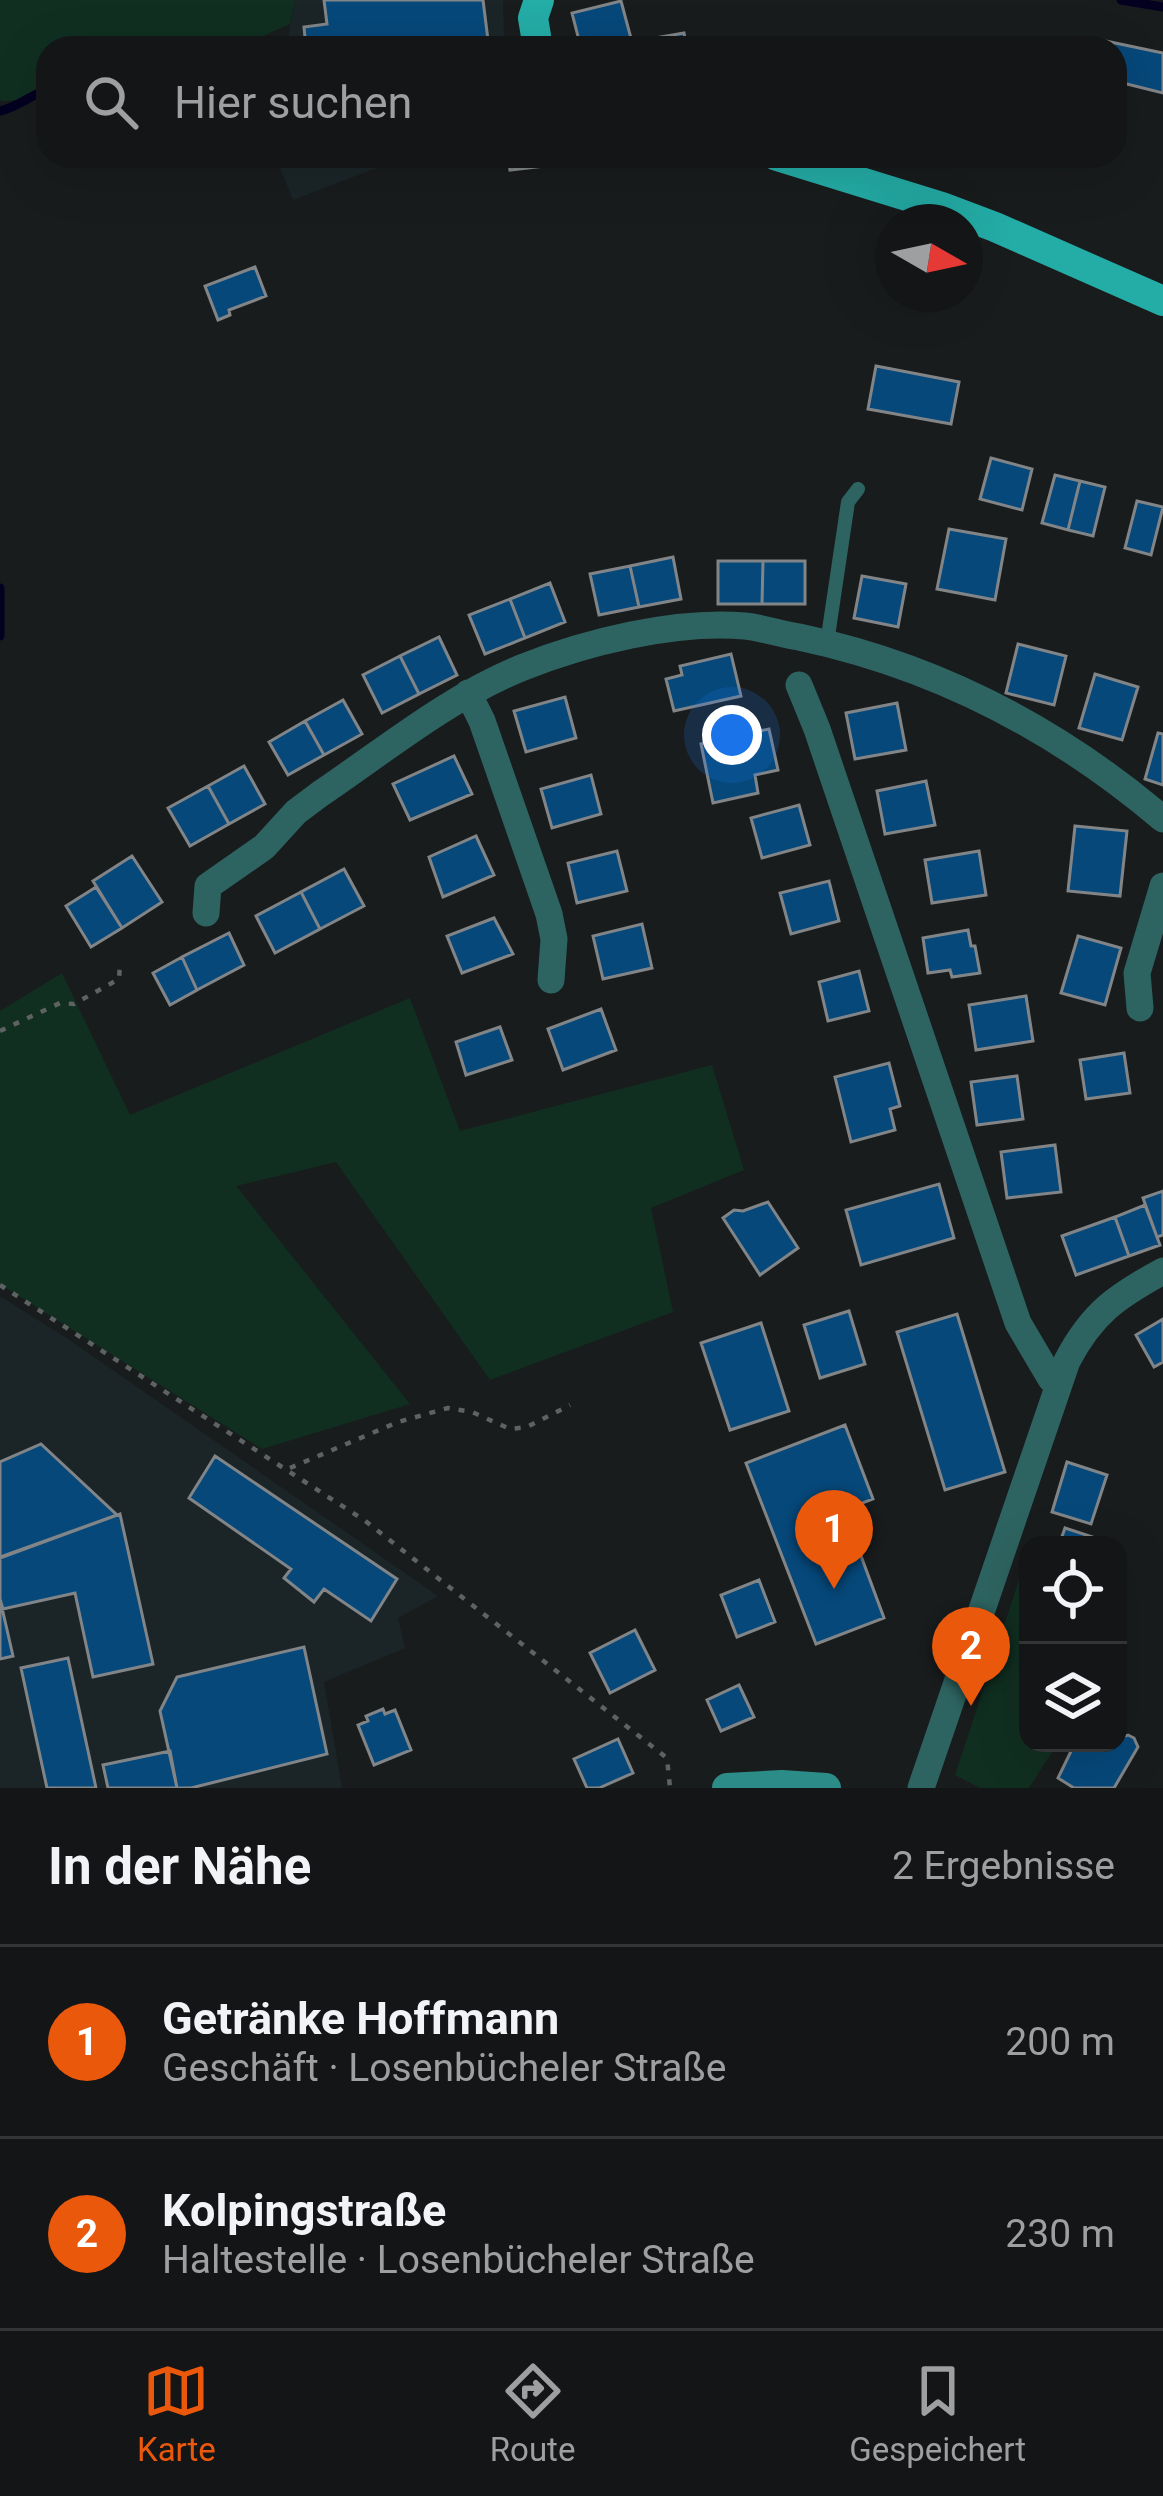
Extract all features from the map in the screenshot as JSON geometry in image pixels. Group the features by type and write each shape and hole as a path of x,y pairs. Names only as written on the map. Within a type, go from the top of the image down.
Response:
{"main road":[{"path":"536,36 533,18 539,0"},
{"path":"816,168 995,226 1163,302"},
{"path":"727,1788 826,1788"}],"street":[{"path":"206,914 208,886 264,847 320,794 468,693 524,667 671,630 746,626 904,665 985,700 1072,748 1163,820"},
{"path":"799,685 1018,1324 1051,1379 1060,1381"},
{"path":"468,693 549,914 554,939 551,980"},
{"path":"1140,1008 1137,973 1163,886"},
{"path":"921,1788 1060,1381 1082,1332 1112,1301 1163,1271"}],"lane":[{"path":"827,643 848,502 858,489"}],"path":[{"path":"0,1031 60,1003 74,1004 119,979 120,964"},
{"path":"0,1285 364,1520 667,1758 670,1788"},
{"path":"288,1469 398,1422 448,1408 472,1412 510,1429 527,1427 570,1405"}],"shaded area":[{"path":"295,0 503,0 504,36 288,36"},
{"path":"280,168 377,168 293,200"},
{"path":"0,1296 438,1596 398,1618 405,1648 324,1682 342,1788 0,1788"}],"green space":[{"path":"0,0 295,0 290,24 264,36 36,36 36,100 0,100"},
{"path":"62,973 130,1115 410,998 460,1131 712,1065 744,1170 651,1208 673,1312 490,1380 336,1162 236,1186 410,1404 262,1449 0,1284 0,1011"},
{"path":"1019,1580 1019,1752 1052,1752 1029,1788 980,1788 955,1775"}],"building":[{"path":"324,0 483,0 488,36 305,36 304,27 327,24"},
{"path":"621,1 630,36 578,36 572,13"},
{"path":"1127,45 1163,53 1163,93 1127,84"},
{"path":"255,267 266,296 229,310 230,315 218,320 205,286"},
{"path":"876,366 959,382 951,424 868,409"},
{"path":"991,458 1032,469 1022,510 980,499"},
{"path":"1055,475 1080,481 1068,530 1042,523"},
{"path":"1080,481 1105,487 1093,536 1068,530"},
{"path":"1137,501 1163,507 1151,555 1125,548"},
{"path":"949,529 1006,539 995,600 937,589"},
{"path":"673,557 681,599 639,607 630,566"},
{"path":"718,561 763,561 762,604 718,604"},
{"path":"763,561 805,561 805,604 762,604"},
{"path":"630,566 639,607 599,615 590,574"},
{"path":"862,576 906,584 898,627 854,618"},
{"path":"550,583 565,622 525,638 510,599"},
{"path":"510,599 525,638 485,654 469,615"},
{"path":"439,637 457,675 419,694 400,656"},
{"path":"1018,644 1066,656 1054,705 1006,693"},
{"path":"731,654 741,696 674,711 666,679 682,675 680,666"},
{"path":"400,656 419,694 382,713 363,675"},
{"path":"1095,674 1138,687 1122,740 1079,728"},
{"path":"565,697 576,738 526,752 514,711"},
{"path":"343,700 362,734 324,755 305,721"},
{"path":"897,703 906,750 855,759 846,713"},
{"path":"305,721 324,755 288,775 269,742"},
{"path":"769,729 778,770 755,775 758,793 713,803 701,744"},
{"path":"1158,733 1163,734 1163,785 1145,779"},
{"path":"454,756 472,794 410,820 393,784"},
{"path":"244,766 265,804 229,824 208,786"},
{"path":"591,775 601,814 552,828 541,789"},
{"path":"926,781 935,825 885,834 877,791"},
{"path":"208,786 229,824 190,846 168,808"},
{"path":"799,805 810,845 762,858 751,818"},
{"path":"1075,826 1127,831 1120,896 1068,891"},
{"path":"476,836 494,875 443,897 429,857"},
{"path":"617,851 627,891 577,903 568,863"},
{"path":"979,851 986,895 932,903 925,860"},
{"path":"132,856 162,902 122,928 93,881"},
{"path":"344,869 364,906 320,929 301,892"},
{"path":"829,881 839,921 791,934 780,893"},
{"path":"96,887 122,928 91,947 66,906"},
{"path":"301,892 320,929 275,953 256,916"},
{"path":"494,918 513,954 462,973 447,936"},
{"path":"642,924 652,968 603,979 593,936"},
{"path":"968,930 980,973 952,977 950,970 928,973 923,938"},
{"path":"229,933 244,965 197,990 182,957"},
{"path":"1078,936 1121,948 1105,1005 1061,993"},
{"path":"182,957 197,990 170,1005 153,973"},
{"path":"859,971 869,1011 828,1021 819,982"},
{"path":"1026,996 1033,1041 976,1050 969,1005"},
{"path":"601,1009 616,1050 563,1070 548,1029"},
{"path":"500,1027 512,1060 466,1075 456,1042"},
{"path":"1124,1053 1130,1093 1086,1099 1080,1060"},
{"path":"889,1063 900,1106 890,1109 895,1130 851,1142 835,1077"},
{"path":"1017,1076 1023,1119 977,1125 971,1082"},
{"path":"1055,1145 1061,1192 1007,1198 1001,1152"},
{"path":"939,1184 954,1238 861,1265 846,1210"},
{"path":"1163,1191 1163,1235 1157,1237 1143,1198"},
{"path":"768,1202 798,1248 760,1275 723,1218 734,1210"},
{"path":"1145,1205 1160,1245 1129,1256 1115,1217"},
{"path":"1115,1217 1129,1256 1076,1275 1062,1236"},
{"path":"849,1311 865,1364 820,1378 804,1325"},
{"path":"957,1314 1005,1472 945,1490 897,1332"},
{"path":"1163,1319 1163,1362 1154,1367 1136,1335"},
{"path":"761,1323 789,1411 730,1430 701,1343"},
{"path":"845,1425 873,1499 844,1510 884,1618 816,1644 746,1463"},
{"path":"41,1444 117,1515 0,1557 0,1462"},
{"path":"215,1456 397,1579 371,1621 324,1589 314,1602 284,1578 291,1569 189,1498"},
{"path":"1067,1462 1107,1475 1091,1524 1052,1512"},
{"path":"120,1514 153,1664 93,1677 75,1593 3,1609 0,1558"},
{"path":"1065,1528 1090,1536 1062,1536"},
{"path":"759,1580 775,1622 737,1637 721,1595"},
{"path":"0,1599 13,1656 0,1659"},
{"path":"635,1630 655,1670 610,1693 590,1653"},
{"path":"304,1647 327,1754 177,1788 160,1711 177,1677"},
{"path":"68,1658 96,1788 47,1788 21,1668"},
{"path":"739,1685 754,1717 721,1731 707,1700"},
{"path":"383,1709 385,1714 395,1710 411,1750 374,1765 358,1725"},
{"path":"1127,1735 1138,1747 1114,1788 1074,1788 1058,1778 1071,1752 1127,1752"},
{"path":"618,1739 633,1773 599,1788 587,1788 574,1759"},
{"path":"170,1751 177,1788 108,1788 103,1765"}],"waterway":[{"path":"1121,0 1163,7"},
{"path":"0,111 36,95"},
{"path":"0,588 0,636"}],"place":[{"name":"Getränke Hoffmann","path":"834,1589"},
{"name":"Kolpingstraße","path":"971,1706"}]}
